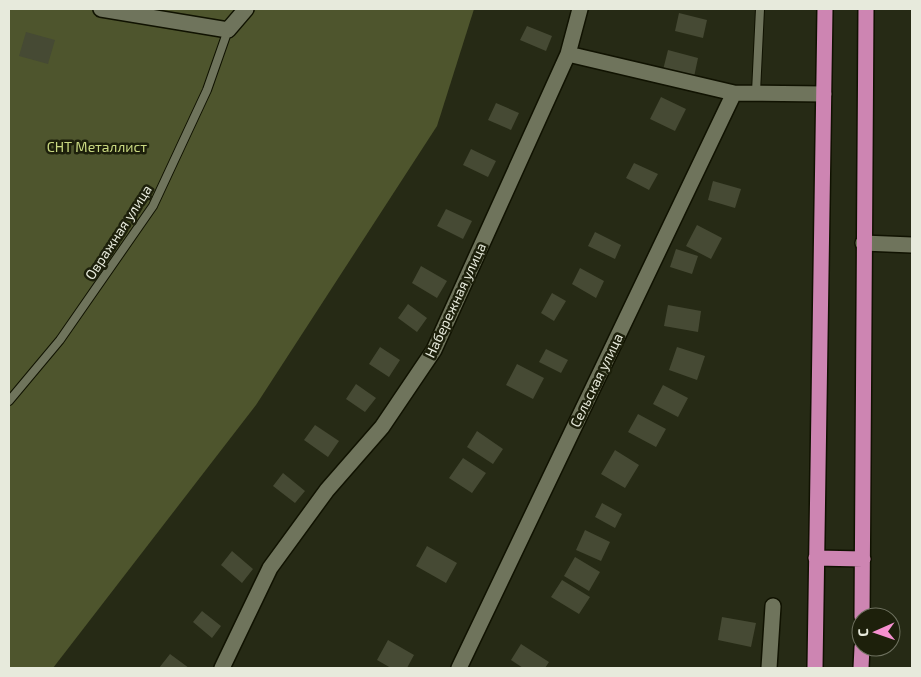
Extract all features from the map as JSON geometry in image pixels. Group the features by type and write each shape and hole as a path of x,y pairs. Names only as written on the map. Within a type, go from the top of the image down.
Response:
{"highway":[{"path":"815,668 825,9"},
{"path":"862,607 866,9"},
{"path":"816,558 863,559"}],"street":[{"path":"101,9 228,30 246,9"},
{"name":"Набережная улица","path":"222,668 270,568 328,490 382,428 434,350 568,54 580,9"},
{"path":"568,54 734,92 824,94"},
{"name":"Сельская улица","path":"459,668 734,92"},
{"path":"864,243 912,246"},
{"path":"769,668 773,606"}],"lane":[{"path":"756,92 760,9"},
{"name":"Овражная улица","path":"9,401 60,340 153,206 207,90 228,30"}],"green space":[{"name":"СНТ Металлист","path":"9,9 474,9 437,126 256,405 53,668 9,668"}],"building":[{"path":"679,13 707,20 703,38 675,31"},
{"path":"527,26 552,36 546,51 520,40"},
{"path":"26,32 55,40 48,64 19,56"},
{"path":"668,50 698,58 694,77 663,70"},
{"path":"661,97 686,109 675,131 650,119"},
{"path":"496,103 519,113 511,130 488,120"},
{"path":"471,149 496,161 488,177 463,165"},
{"path":"634,163 658,174 649,190 626,178"},
{"path":"713,181 741,189 735,208 708,200"},
{"path":"446,209 472,221 463,239 437,226"},
{"path":"697,225 722,238 711,259 686,246"},
{"path":"595,232 621,245 615,259 588,246"},
{"path":"676,249 698,256 692,274 670,267"},
{"path":"421,266 447,281 437,298 412,283"},
{"path":"580,268 604,281 596,298 572,284"},
{"path":"552,293 566,301 554,321 541,313"},
{"path":"408,304 427,318 417,332 398,318"},
{"path":"668,305 701,311 698,332 664,326"},
{"path":"380,347 400,360 389,377 369,364"},
{"path":"677,347 705,356 697,380 669,370"},
{"path":"546,349 568,360 561,373 539,362"},
{"path":"517,364 544,378 533,399 506,385"},
{"path":"356,384 376,398 365,412 346,399"},
{"path":"663,385 688,398 678,417 653,404"},
{"path":"638,414 666,429 656,447 628,432"},
{"path":"315,425 339,441 328,457 304,440"},
{"path":"477,431 503,449 493,464 467,447"},
{"path":"615,450 639,465 625,488 601,474"},
{"path":"463,458 486,473 472,493 449,478"},
{"path":"283,473 305,491 295,503 273,486"},
{"path":"602,503 622,514 615,528 595,517"},
{"path":"585,530 610,542 601,561 576,550"},
{"path":"427,546 457,563 446,583 416,566"},
{"path":"232,551 253,569 242,583 221,565"},
{"path":"575,557 600,572 589,591 564,576"},
{"path":"562,580 590,597 579,614 551,597"},
{"path":"202,611 221,626 212,638 193,622"},
{"path":"722,617 756,623 751,647 718,640"},
{"path":"388,640 414,655 407,668 391,668 377,660"},
{"path":"521,644 549,662 545,668 523,668 511,660"},
{"path":"170,654 189,668 159,668"}]}
